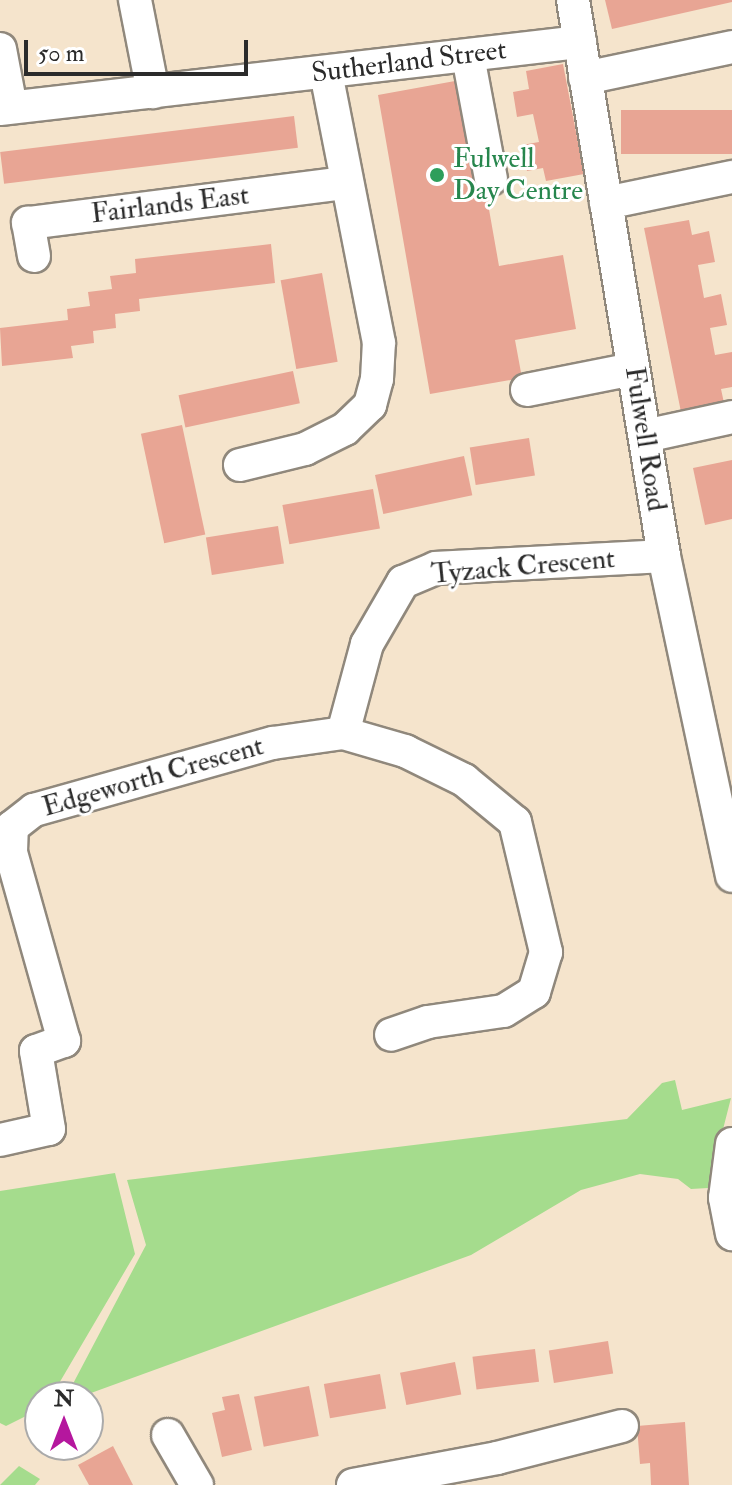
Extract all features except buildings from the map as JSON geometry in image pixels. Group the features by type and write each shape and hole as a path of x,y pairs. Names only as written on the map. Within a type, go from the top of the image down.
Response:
{"street":[{"path":"135,0 153,92"},
{"name":"Fulwell Road","path":"573,0 664,556 732,876"},
{"name":"Sutherland Street","path":"6,108 580,42"},
{"path":"585,78 732,47"},
{"path":"0,49 6,108"},
{"path":"468,56 491,179"},
{"path":"240,465 305,449 345,429 370,405 379,343 345,183 326,73"},
{"path":"606,203 731,182"},
{"name":"Fairlands East","path":"34,256 28,223 345,183"},
{"path":"527,390 633,369"},
{"path":"645,436 732,417"},
{"name":"Tyzack Crescent","path":"343,733 367,644 403,582 436,568 664,556"},
{"path":"343,733 405,751 464,780 515,822 546,952 534,992 503,1011 428,1022 391,1035"},
{"name":"Edgeworth Crescent","path":"0,1140 49,1129 36,1051 64,1041 11,852 12,827 34,810 273,743 343,733"},
{"path":"732,1144 726,1158 725,1198 732,1234"},
{"path":"353,1485 497,1472 622,1426"},
{"path":"168,1435 197,1485"}],"green space":[{"path":"675,1080 682,1110 731,1098 708,1188 691,1189 678,1179 640,1174 581,1190 471,1255 104,1388 104,1381 74,1381 146,1245 127,1180 627,1119 662,1083"},
{"path":"115,1173 135,1254 60,1381 24,1381 24,1417 6,1426 0,1423 0,1191"},
{"path":"19,1466 40,1479 35,1485 0,1485"}],"place":[{"name":"Fulwell Day Centre","path":"437,175"}]}
